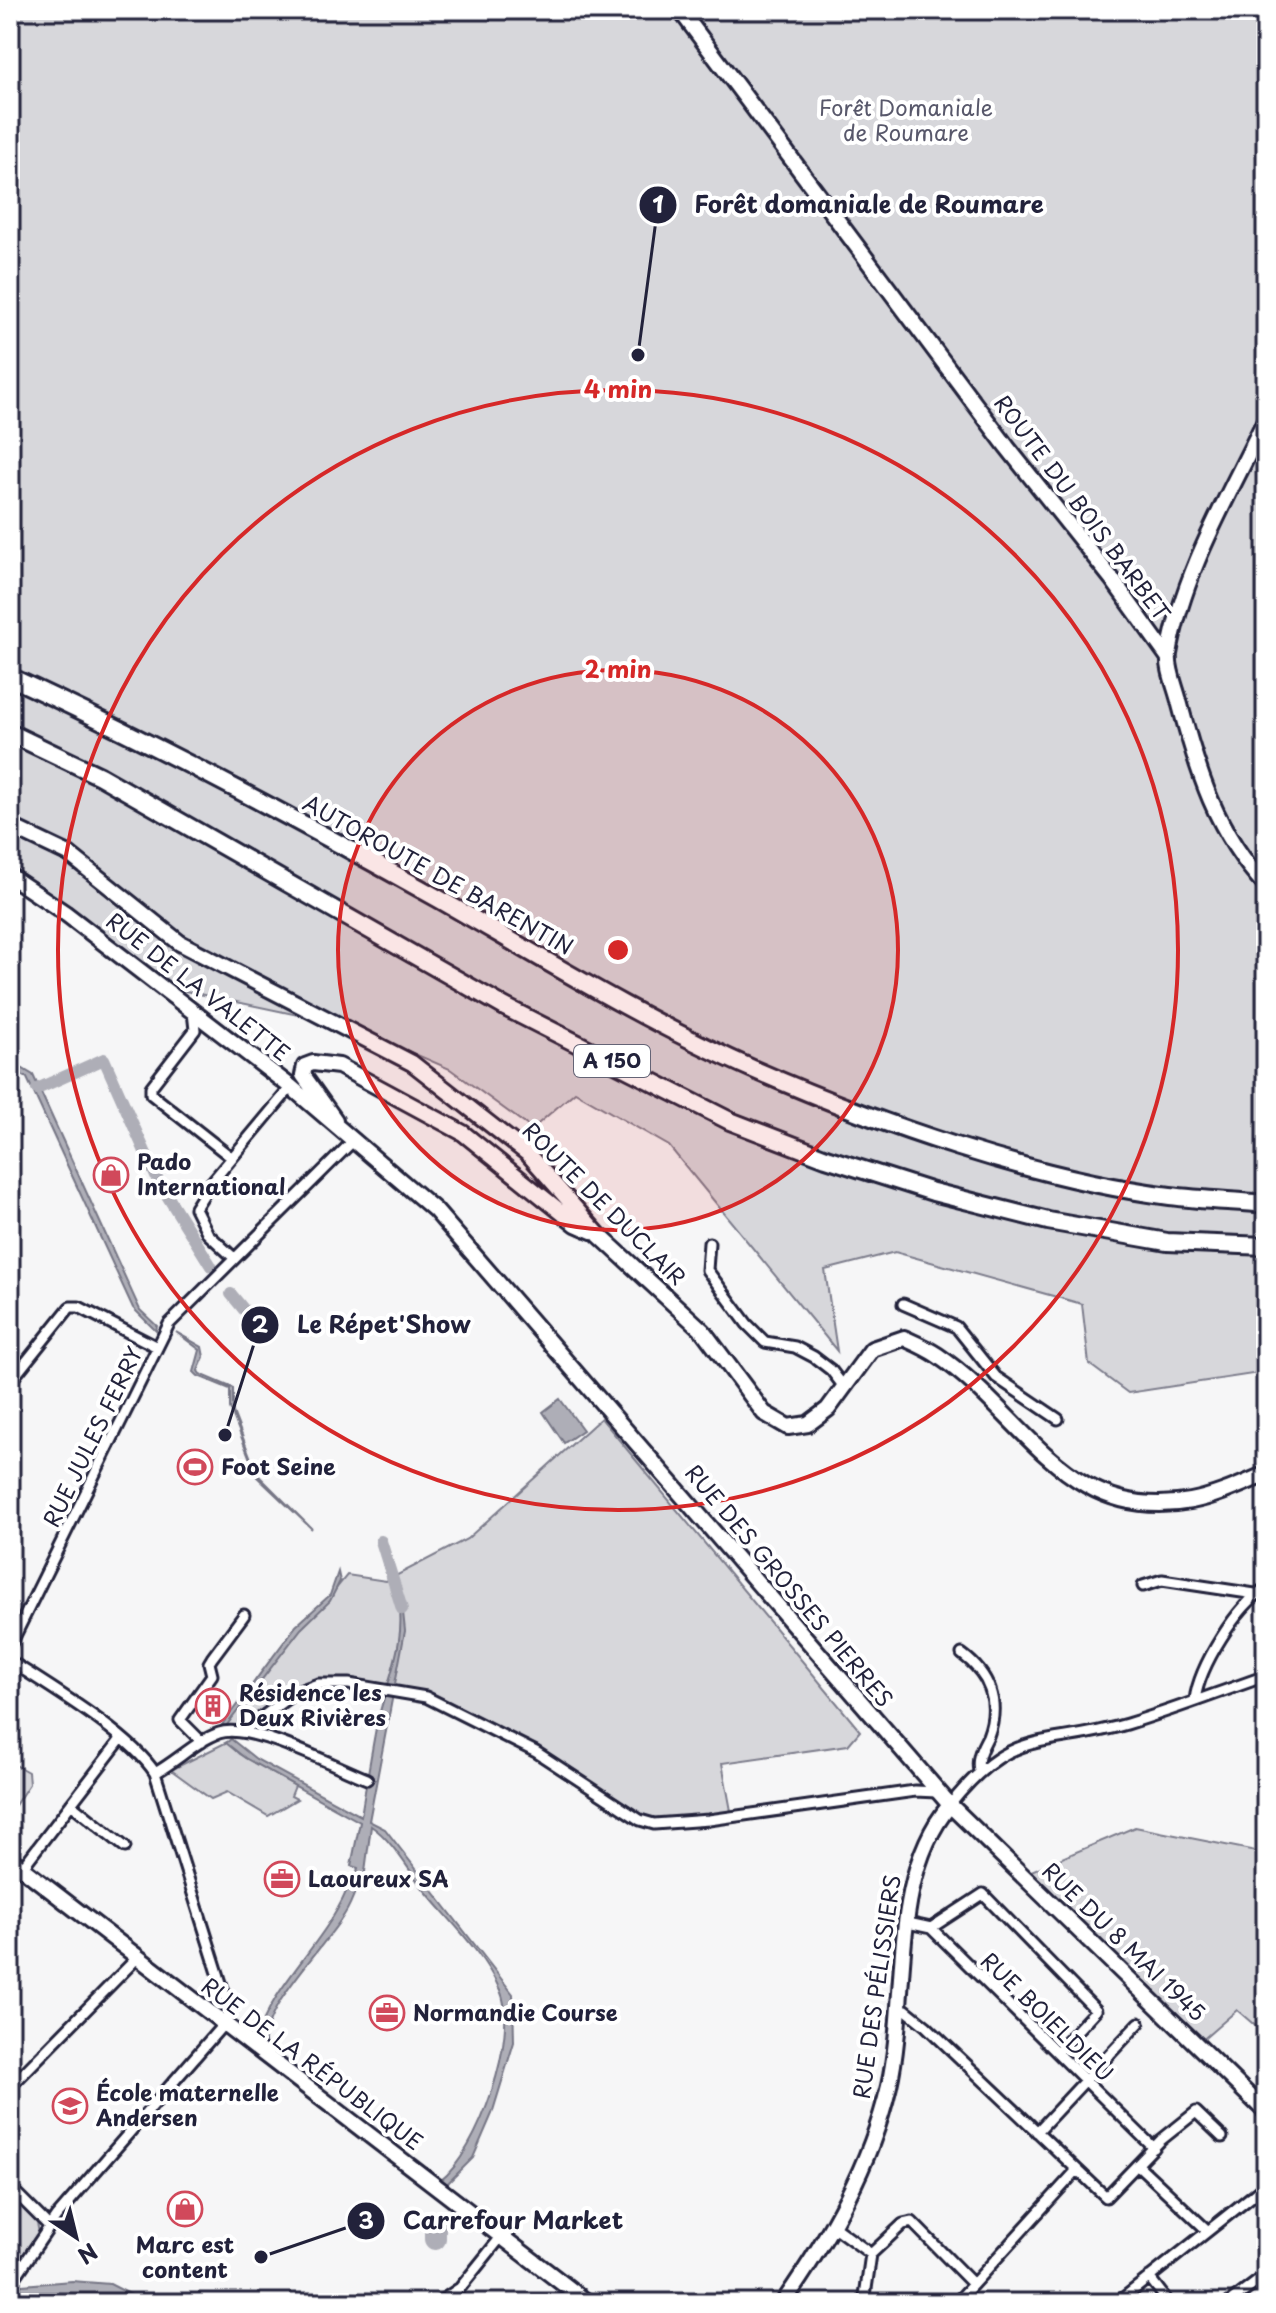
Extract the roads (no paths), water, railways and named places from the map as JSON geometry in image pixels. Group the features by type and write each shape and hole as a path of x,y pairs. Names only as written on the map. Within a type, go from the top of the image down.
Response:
{"highway":[{"name":"AUTOROUTE DE BARENTIN","path":"10,677 136,736 368,859 598,989 753,1069 851,1108 1054,1173 1167,1195 1266,1204"},
{"name":"A 150","path":"10,733 100,776 505,1007 730,1121 826,1158 933,1192 1048,1221 1167,1242 1266,1246"}],"street":[{"name":"ROUTE DU BOIS BARBET","path":"680,10 1168,657"},
{"path":"1266,418 1192,573 1168,657 1196,766 1210,802 1230,841 1266,886"},
{"name":"ROUTE DE DUCLAIR","path":"10,826 69,854 180,943 412,1063 528,1154 599,1235 703,1331 764,1413 788,1427 808,1424 828,1409 872,1349 904,1338 937,1355 980,1392"},
{"name":"RUE DE LA VALETTE","path":"10,876 65,913 355,1139"},
{"path":"193,1012 195,1030 151,1087 151,1094 232,1158"},
{"path":"337,1124 326,1102 303,1075 305,1066 313,1063 339,1066 463,1133 576,1224 599,1235"},
{"path":"234,1258 208,1234 195,1208 291,1087"},
{"name":"RUE JULES FERRY","path":"10,1646 176,1314 329,1169 355,1139"},
{"name":"RUE DES GROSSES PIERRES","path":"355,1139 435,1210 489,1269 950,1805"},
{"path":"709,1243 707,1270 747,1324 765,1342 795,1347 814,1357 846,1385"},
{"path":"903,1304 956,1327 996,1377 1058,1419"},
{"path":"10,1382 70,1307 79,1307 157,1347"},
{"path":"996,1377 980,1392 1074,1481 1110,1498 1163,1505 1193,1501 1266,1474"},
{"path":"10,1400 10,1409"},
{"path":"1143,1586 1162,1580 1255,1594"},
{"path":"1195,1700 1198,1679 1243,1607 1266,1588"},
{"path":"202,1742 180,1720 212,1675 209,1663 212,1658 244,1615"},
{"path":"962,1654 983,1670 993,1697 995,1712 978,1758 979,1771"},
{"path":"10,1661 121,1739 155,1773 228,2005 225,2025 49,2226 12,2281"},
{"path":"950,1805 979,1771 1022,1744 1098,1732 1266,1676"},
{"path":"243,1731 296,1692 318,1684 349,1684 426,1697 536,1752 640,1820 654,1824 709,1820 915,1791 937,1792"},
{"path":"155,1773 222,1731 243,1731 367,1779"},
{"path":"16,1864 71,1804 121,1739"},
{"path":"71,1804 125,1847"},
{"name":"RUE DES PÉLISSIERS","path":"783,2303 834,2227 865,2161 884,2106 918,1856 931,1828 950,1805"},
{"name":"RUE DU 8 MAI 1945","path":"950,1805 1266,2112"},
{"name":"RUE DE LA RÉPUBLIQUE","path":"16,1864 588,2303"},
{"path":"908,1923 931,1928 983,1894 1096,2010 1057,2052"},
{"name":"RUE BOIELDIEU","path":"931,1928 1154,2148"},
{"path":"10,2087 138,1957"},
{"path":"899,2009 906,2010 926,2026 1106,2197 1154,2148 1196,2112 1222,2137"},
{"path":"1037,2132 1139,2023"},
{"path":"1139,2166 1208,2231"},
{"path":"956,2303 1077,2170"},
{"path":"1117,2303 1266,2185"},
{"path":"10,2187 49,2226"},
{"path":"864,2303 871,2254 903,2224 912,2222 972,2283"},
{"path":"834,2227 871,2254"},
{"path":"438,2303 460,2288 501,2237"},
{"path":"1229,2303 1266,2275"},
{"path":"1149,2277 1169,2303"}],"waterway":[{"path":"37,1089 104,1059 158,1181 211,1266"},
{"path":"231,1294 245,1311"},
{"path":"381,1541 402,1609"},
{"path":"435,2222 435,2239"}],"place":[{"name":"Forêt domaniale de Roumare","path":"638,355"},
{"name":"Pado International","path":"111,1175"},
{"name":"Le Répet'Show","path":"225,1435"},
{"name":"Foot Seine","path":"195,1467"},
{"name":"Résidence les Deux Rivières","path":"213,1706"},
{"name":"Laoureux SA","path":"282,1879"},
{"name":"Normandie Course","path":"387,2013"},
{"name":"École maternelle Andersen","path":"70,2106"},
{"name":"Marc est content","path":"185,2209"},
{"name":"Carrefour Market","path":"261,2257"}],"park label":[{"name":"Forêt Domaniale de Roumare","path":"906,120"}]}
